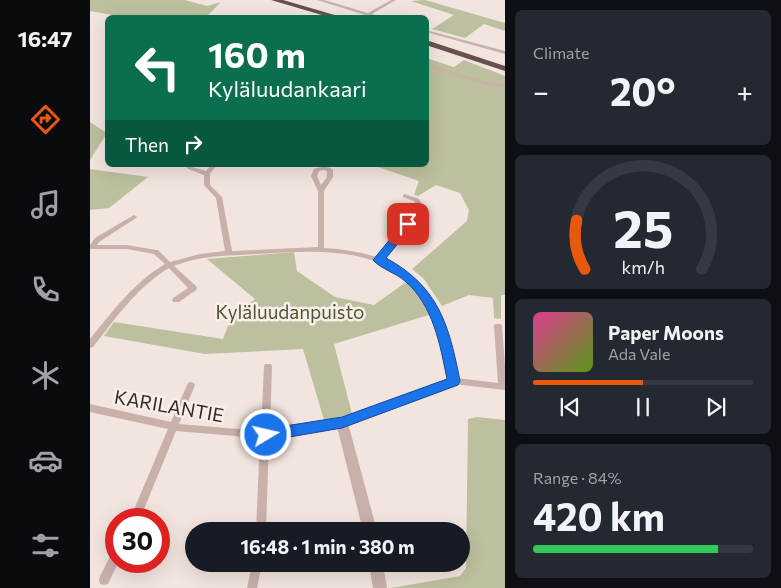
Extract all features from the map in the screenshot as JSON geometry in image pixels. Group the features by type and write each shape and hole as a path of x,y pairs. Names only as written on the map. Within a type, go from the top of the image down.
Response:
{"highway":[{"path":"276,0 331,15"},
{"path":"289,0 342,15"},
{"path":"429,43 505,69"}],"street":[{"path":"319,0 372,15"},
{"path":"369,14 394,0"},
{"path":"429,32 505,53"},
{"path":"429,66 489,84 505,86"},
{"path":"189,167 207,174"},
{"path":"212,167 207,174 207,185 219,196 229,253"},
{"path":"321,248 322,190"},
{"path":"379,260 421,208 417,200 405,196"},
{"path":"92,246 97,240 134,217"},
{"path":"92,246 149,249 156,252 193,288 176,300"},
{"path":"90,345 122,304 150,277 170,265 198,257 229,253 321,248 357,253 379,260 402,272 419,287 430,301 447,347 454,381"},
{"path":"498,326 503,386"},
{"path":"261,522 268,366"},
{"name":"KARILANTIE","path":"92,411 175,427 266,435 342,423 454,381 503,386"},
{"path":"140,508 191,386"},
{"path":"342,423 368,522"},
{"path":"252,588 255,572"},
{"path":"377,572 380,588"},
{"path":"104,580 108,573"}],"green space":[{"path":"90,0 185,0 207,6 221,2 208,15 112,15 90,11"},
{"path":"425,0 505,23 505,31 484,24 465,38 432,29 454,15 411,1"},
{"path":"429,59 454,67 464,60 505,76 505,295 501,295 501,319 494,318 493,298 469,295 442,306 424,279 412,269 467,221 469,210 460,193 436,185 418,196 414,195 419,181 378,167 429,167"},
{"path":"90,122 105,132 105,136 90,160"},
{"path":"90,169 148,177 109,208 90,210"},
{"name":"Kyläluudanpuisto","path":"294,252 297,271 335,297 374,305 409,280 424,298 432,314 334,344 352,414 324,420 303,349 205,354 104,336 114,322 223,339 231,318 255,299 207,259"},
{"path":"477,417 505,420 505,588 391,588 460,576 463,572 470,572 470,522 467,522 468,419"}],"route":[{"path":"266,435 342,423 454,381 447,347 430,301 419,287 402,272 379,260 389,250 408,224"}]}
